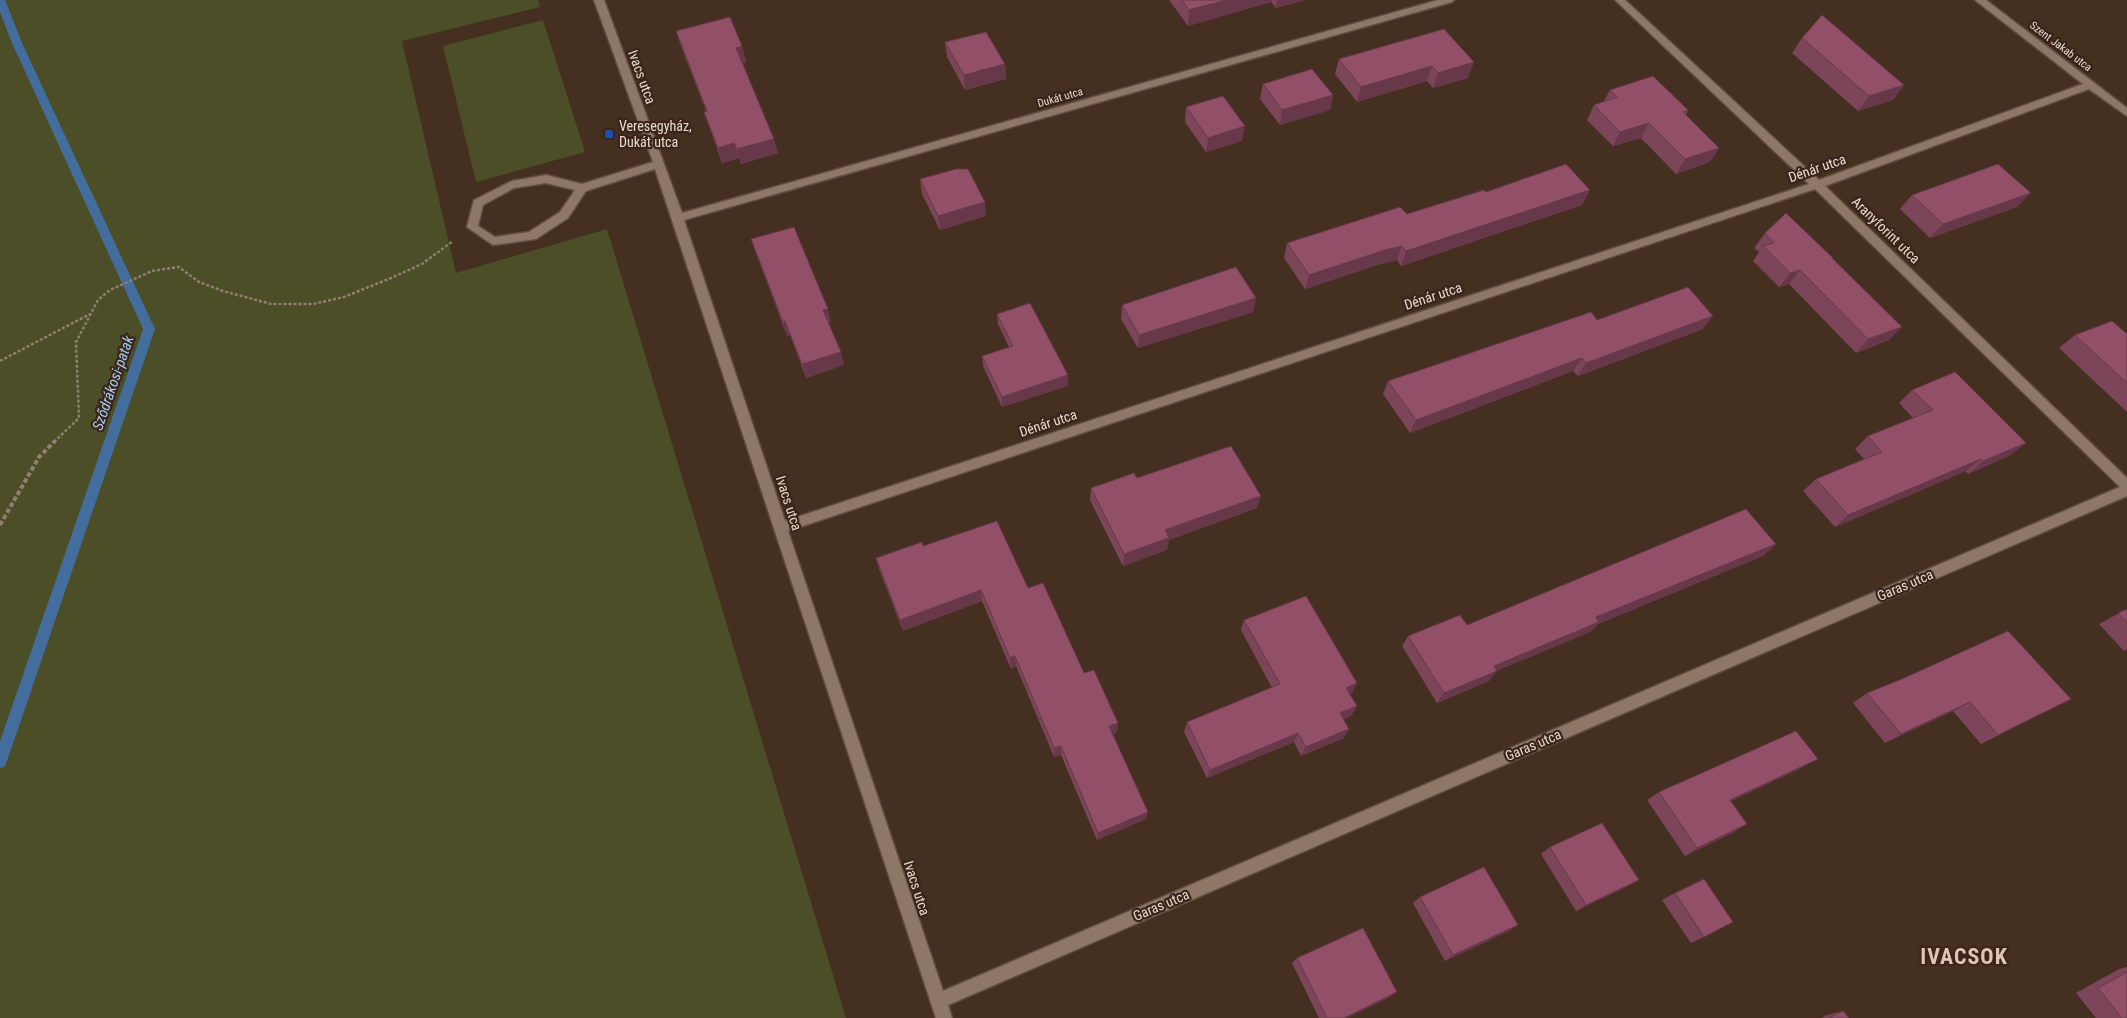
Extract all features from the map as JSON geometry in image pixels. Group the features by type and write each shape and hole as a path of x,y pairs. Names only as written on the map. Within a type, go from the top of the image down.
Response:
{"street":[{"name":"Ivacs utca","path":"599,0 678,218 944,1018"},
{"name":"Dukát utca","path":"678,218 1449,0"},
{"name":"Aranyforint utca","path":"1620,0 1817,185 2127,486"},
{"name":"Szent Jakab utca","path":"1980,0 2127,113"},
{"name":"Dénár utca","path":"781,528 1817,185 2092,85"},
{"path":"582,188 564,215 532,236 493,241 472,227 478,203 512,185 546,179 582,188 658,164"},
{"name":"Garas utca","path":"939,1001 2127,490"}],"path":[{"path":"0,525 39,457 79,418 76,342 98,300 110,290 152,271 179,267 200,282 223,291 271,304 313,304 344,297 422,264 472,227"},
{"path":"0,361 90,314"}],"green space":[{"path":"0,0 538,0 540,7 402,41 456,273 607,229 846,1018 0,1018"},
{"path":"543,20 585,152 476,182 443,46"}],"building":[{"path":"1182,0 1227,0 1189,10"},
{"path":"1822,15 1904,85 1869,96 1802,38"},
{"path":"730,17 742,46 736,48 774,139 737,149 734,143 718,148 704,112 707,111 676,31"},
{"path":"1444,29 1474,62 1438,73 1432,66 1361,87 1339,59"},
{"path":"986,32 1005,64 964,75 945,42"},
{"path":"1312,69 1333,95 1282,110 1263,84"},
{"path":"1653,76 1688,110 1683,112 1719,148 1685,159 1649,123 1620,132 1594,105 1617,97 1610,90"},
{"path":"1223,96 1245,126 1208,138 1186,107"},
{"path":"1566,164 1590,190 1406,251 1402,246 1385,250 1309,275 1287,243 1400,207 1407,214 1484,190 1486,192"},
{"path":"1998,164 2031,193 1943,224 1912,195"},
{"path":"956,169 968,169 985,202 938,216 920,179"},
{"path":"1786,213 1902,327 1868,339 1800,270 1790,273 1763,246 1774,243 1765,233"},
{"path":"794,227 828,309 823,310 841,352 802,364 785,321 783,322 751,239"},
{"path":"1236,267 1256,298 1139,335 1122,305"},
{"path":"1688,287 1713,316 1586,363 1582,358 1416,420 1388,381 1591,312 1597,320"},
{"path":"1030,303 1068,375 1002,397 982,356 1013,346 997,314"},
{"path":"2112,321 2127,334 2127,383 2075,335"},
{"path":"1955,372 2026,443 1983,461 1981,459 1848,515 1816,479 1882,452 1868,436 1933,410 1912,390"},
{"path":"1231,446 1261,496 1165,530 1169,538 1124,554 1091,488 1134,473 1137,478"},
{"path":"1746,509 1776,544 1596,617 1599,622 1494,666 1497,671 1444,693 1408,636 1460,615 1467,625"},
{"path":"997,521 1028,588 1043,583 1084,673 1094,670 1118,723 1109,726 1148,812 1098,833 1061,746 1054,748 1015,656 1010,658 981,590 900,620 876,558 922,542 923,546"},
{"path":"1306,596 1357,683 1346,688 1357,706 1340,713 1349,729 1306,747 1298,733 1210,770 1187,722 1280,684 1244,620"},
{"path":"2127,609 2127,623 2118,613"},
{"path":"2008,631 2071,699 1998,735 1970,702 1901,734 1867,693 1902,679"},
{"path":"1796,731 1818,759 1730,800 1747,824 1697,848 1659,792"},
{"path":"1602,823 1639,880 1586,905 1550,847"},
{"path":"1484,867 1518,925 1453,955 1420,897"},
{"path":"1704,879 1733,922 1704,937 1675,893"},
{"path":"1363,928 1397,992 1344,1018 1327,1018 1297,958"},
{"path":"2127,972 2127,1018 2122,1018 2098,988"},
{"path":"1843,1011 1849,1018 1829,1018"}],"waterway":[{"name":"Sződrákosi-patak","path":"0,0 17,43 149,329 0,761"}],"place":[{"name":"Veresegyház, Dukát utca","path":"609,134"}],"district":[{"name":"IVACSOK","path":"1964,956"}]}
